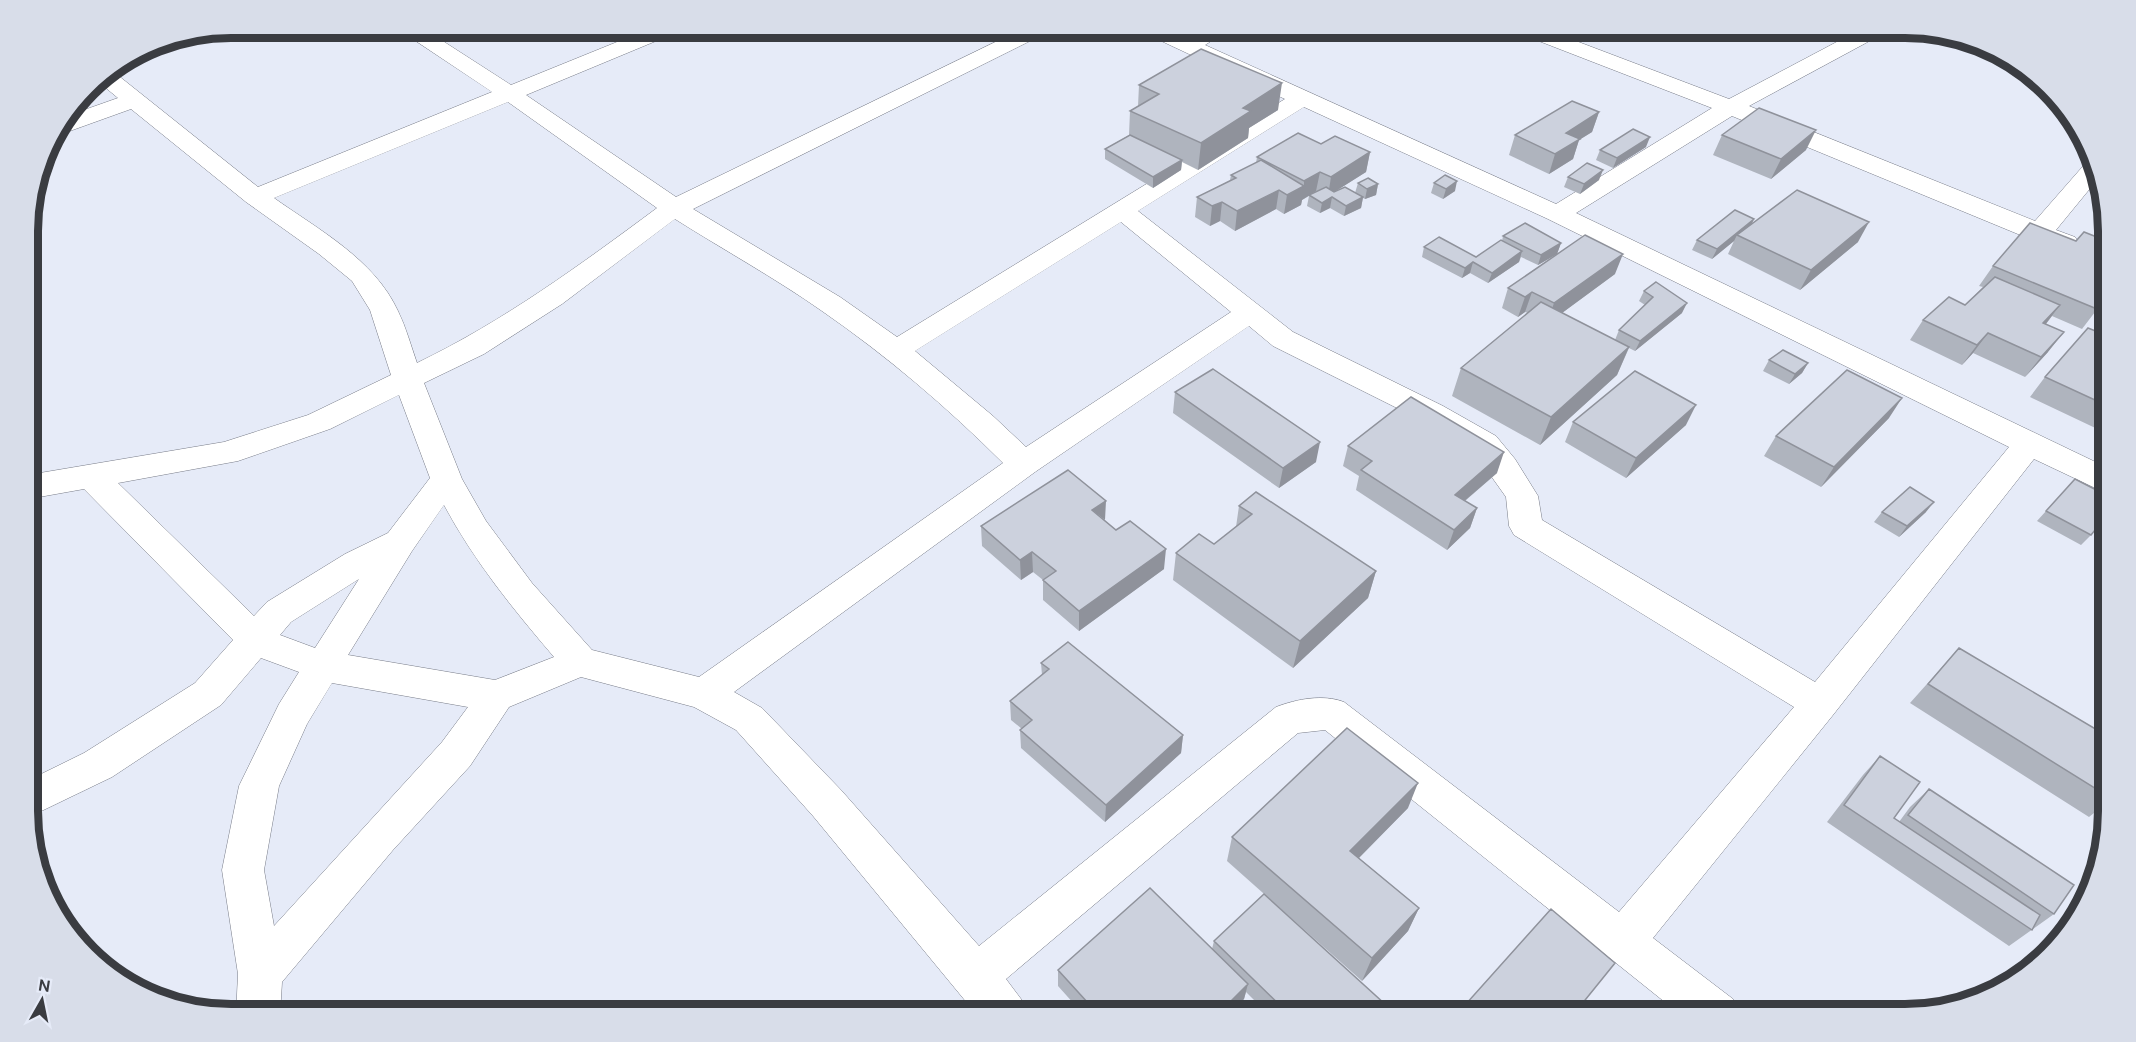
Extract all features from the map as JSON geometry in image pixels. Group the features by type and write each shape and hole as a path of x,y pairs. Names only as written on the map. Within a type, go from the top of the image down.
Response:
{"street":[{"path":"423,38 509,93 674,208 830,303 896,350 974,416 1024,464"},
{"path":"255,197 646,38"},
{"path":"38,486 227,453 319,422 474,347 552,298 674,208 1020,38"},
{"path":"1171,38 1557,214 2098,477"},
{"path":"1188,46 1202,38"},
{"path":"1549,38 1730,107 2088,251"},
{"path":"1557,214 1730,107 1860,38"},
{"path":"109,80 255,197 328,248 362,276 384,310 446,479 474,530 520,594 580,662 704,694 749,718 827,803 976,976 997,1005"},
{"path":"896,350 1302,98"},
{"path":"71,123 132,100"},
{"path":"2039,233 2090,174"},
{"path":"1123,211 1283,339 1432,413 1485,444 1504,467 1522,496 1526,526 1820,705"},
{"path":"704,694 1024,464 1250,312"},
{"path":"1622,942 1820,705 2030,443"},
{"path":"92,477 255,641 323,666 496,696 580,662"},
{"path":"258,1005 260,974 243,870 260,786 292,715 400,542 446,479"},
{"path":"38,795 98,765 208,694 279,612 357,563 400,542"},
{"path":"260,974 379,837 456,754 496,696"},
{"path":"976,976 1289,718 1331,713 1703,1004"}],"building":[{"path":"1201,49 1282,83 1243,108 1251,111 1201,143 1130,111 1159,94 1139,85"},
{"path":"1572,101 1599,112 1566,133 1580,139 1555,154 1515,135"},
{"path":"1759,108 1816,130 1781,159 1722,135"},
{"path":"1633,129 1650,137 1617,158 1600,150"},
{"path":"1298,133 1321,144 1335,136 1370,152 1331,177 1320,172 1304,181 1257,157"},
{"path":"1130,135 1182,160 1153,177 1105,149"},
{"path":"1261,160 1304,186 1287,195 1279,190 1237,211 1222,202 1212,206 1197,197 1236,178 1231,175"},
{"path":"1587,163 1603,170 1584,184 1568,177"},
{"path":"1445,175 1457,181 1446,189 1434,183"},
{"path":"1368,178 1378,184 1367,189 1358,183"},
{"path":"1326,187 1334,192 1345,187 1363,197 1346,206 1332,197 1322,203 1309,195"},
{"path":"1797,190 1869,222 1811,270 1737,235"},
{"path":"1735,210 1754,219 1717,249 1697,240"},
{"path":"1525,223 1561,243 1541,255 1503,236"},
{"path":"2030,223 2076,241 2084,232 2098,237 2098,308 2097,309 1993,266"},
{"path":"1585,235 1623,254 1554,303 1532,292 1525,297 1508,288"},
{"path":"1439,237 1476,257 1501,240 1522,251 1492,273 1473,262 1465,268 1424,247"},
{"path":"1995,277 2060,305 2043,323 2064,332 2041,357 1988,333 1977,345 1923,320 1949,297 1965,305"},
{"path":"1656,282 1687,303 1640,341 1619,330 1653,297 1644,291"},
{"path":"1541,302 1629,347 1551,417 1461,368"},
{"path":"2088,328 2098,332 2098,401 2045,377"},
{"path":"1783,350 1808,363 1795,374 1769,360"},
{"path":"1213,369 1320,442 1283,468 1175,392"},
{"path":"1847,370 1902,398 1834,467 1776,436"},
{"path":"1635,371 1696,405 1636,458 1573,422"},
{"path":"1411,397 1504,452 1455,495 1477,508 1454,530 1361,470 1372,461 1348,446"},
{"path":"1068,470 1106,501 1092,510 1116,530 1130,521 1166,549 1079,611 1043,580 1056,571 1032,552 1020,560 981,526"},
{"path":"2075,479 2098,491 2098,526 2091,535 2046,511"},
{"path":"1910,487 1934,502 1907,526 1882,512"},
{"path":"1256,492 1376,571 1300,641 1176,553 1199,534 1214,544 1252,514 1239,506"},
{"path":"1068,642 1183,735 1106,805 1020,730 1032,720 1010,701 1049,669 1041,663"},
{"path":"1959,648 2098,730 2098,790 1928,684"},
{"path":"1347,728 1418,783 1350,851 1419,908 1372,958 1232,837"},
{"path":"1880,756 1920,782 1894,818 2040,915 2032,930 1844,805"},
{"path":"1929,789 2074,885 2054,914 1908,815"},
{"path":"1150,888 1248,984 1228,1004 1089,1004 1058,970"},
{"path":"1264,894 1385,1004 1279,1004 1214,941"},
{"path":"1551,909 1615,963 1582,1004 1466,1004"}]}
